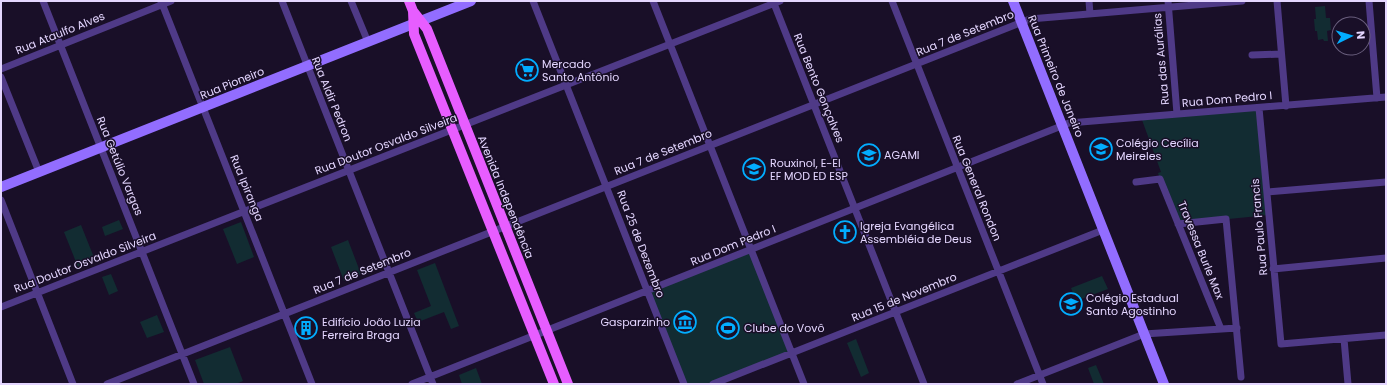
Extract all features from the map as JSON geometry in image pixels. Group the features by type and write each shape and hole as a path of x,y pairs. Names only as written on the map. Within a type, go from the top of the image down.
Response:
{"main road":[{"name":"Avenida Independência","path":"409,1 417,22 427,29 568,384"},
{"path":"417,22 414,34 554,384"}],"street":[{"name":"Rua Getúlio Vargas","path":"43,1 194,384"},
{"name":"Rua Ataulfo Alves","path":"1,69 162,3 171,1"},
{"name":"Rua Aldir Pedron","path":"282,1 431,380"},
{"path":"352,1 368,42"},
{"name":"Rua 25 de Dezembro","path":"533,1 684,384"},
{"path":"653,1 804,384"},
{"name":"Rua General Rondon","path":"892,1 1043,384"},
{"name":"Rua Primeiro de Janeiro","path":"1013,1 1066,125 1103,230 1164,384"},
{"path":"1089,1 1090,14"},
{"name":"Rua 7 de Setembro","path":"107,384 1021,22 1030,19 1090,14 1168,4 1242,1"},
{"path":"1277,1 1286,106"},
{"path":"1369,1 1378,98"},
{"name":"Rua Pioneiro","path":"1,187 468,2"},
{"name":"Rua Doutor Osvaldo Silveira","path":"1,307 776,2"},
{"name":"Rua Bento Gonçalves","path":"776,2 814,105 924,384"},
{"name":"Rua Ipiranga","path":"162,3 312,384"},
{"name":"Rua das Aurálias","path":"1168,4 1177,114"},
{"path":"1252,55 1281,54"},
{"path":"1,77 39,172"},
{"name":"Rua Dom Pedro I","path":"412,384 431,380 547,331 1066,125 1177,114 1386,97"},
{"name":"Rua Paulo Francis","path":"1259,108 1280,344 1344,339"},
{"name":"Travessa Burle Max","path":"1136,182 1160,180 1221,329"},
{"path":"1266,192 1386,182"},
{"path":"1,200 73,384"},
{"path":"1178,224 1226,219 1241,377"},
{"name":"Rua 15 de Novembro","path":"714,384 1103,230"},
{"path":"1274,269 1386,258"},
{"path":"1017,384 1144,334 1237,328"},
{"path":"1348,384 1344,339 1386,335"}],"green space":[{"path":"1325,6 1326,18 1330,18 1331,30 1327,31 1328,41 1324,41 1323,39 1318,40 1317,31 1315,31 1315,7"},
{"path":"1259,108 1269,215 1178,224 1160,179 1158,173 1161,172 1142,120"},
{"path":"119,220 123,229 105,236 102,227"},
{"path":"241,222 254,257 237,264 223,229"},
{"path":"81,225 95,260 78,267 64,232"},
{"path":"348,240 361,274 344,281 331,247"},
{"path":"751,250 791,353 713,384 684,384 647,291"},
{"path":"435,263 459,326 451,329 444,312 418,322 414,313 431,306 417,270"},
{"path":"111,274 118,291 109,295 102,277"},
{"path":"1102,276 1108,289 1076,301 1071,288"},
{"path":"157,315 164,332 147,338 140,322"},
{"path":"856,339 869,373 861,377 847,343"},
{"path":"230,347 243,381 236,384 204,384 195,360"},
{"path":"1096,365 1104,384 1094,384 1088,368"},
{"path":"476,368 482,384 462,384 459,375"}],"place":[{"name":"Mercado Santo Antônio","path":"527,70"},
{"name":"Colégio Cecília Meireles","path":"1101,149"},
{"name":"AGAMI","path":"869,155"},
{"name":"Rouxinol, E-EI EF MOD ED ESP","path":"754,169"},
{"name":"Igreja Evangélica Assembléia de Deus","path":"845,232"},
{"name":"Colégio Estadual Santo Agostinho","path":"1071,304"},
{"name":"Gasparzinho","path":"685,322"},
{"name":"Edifício João Luzia Ferreira Braga","path":"306,328"},
{"name":"Clube do Vovô","path":"728,328"}]}
